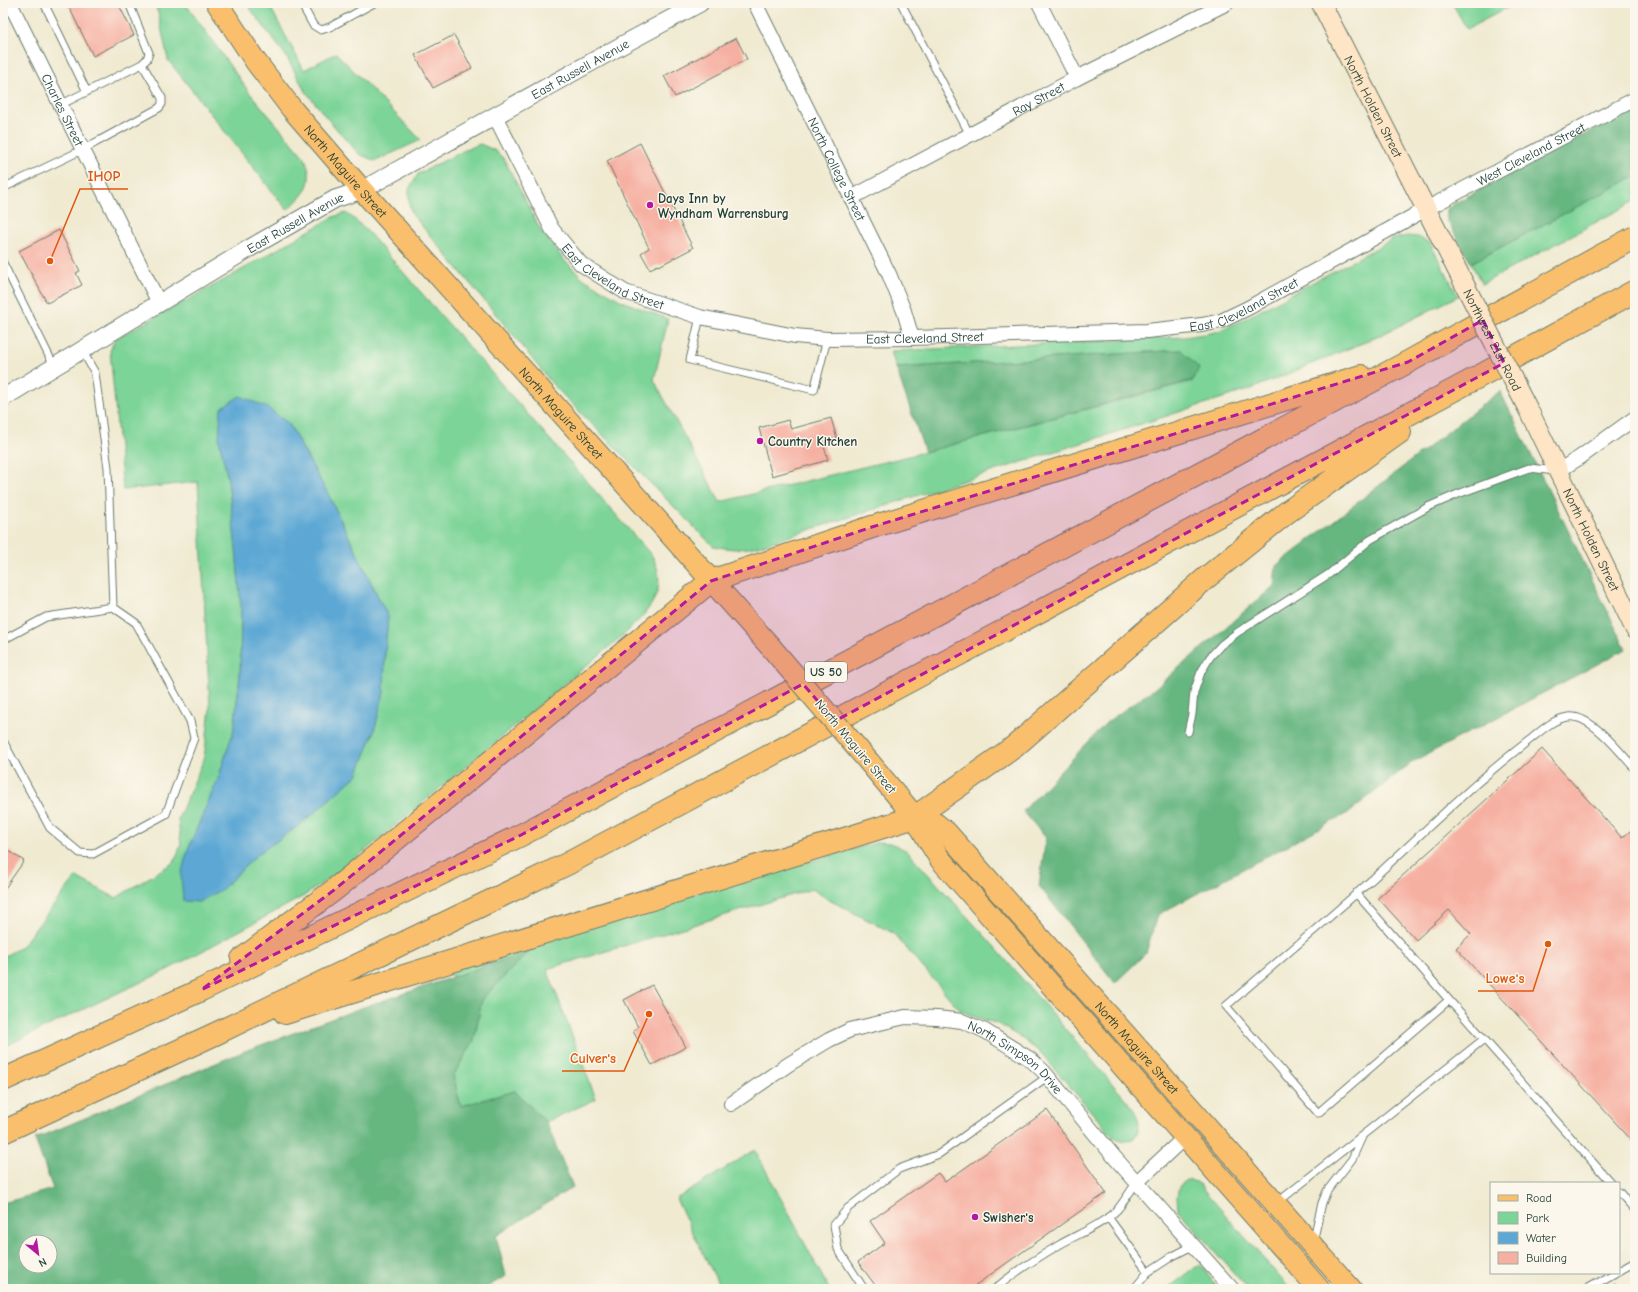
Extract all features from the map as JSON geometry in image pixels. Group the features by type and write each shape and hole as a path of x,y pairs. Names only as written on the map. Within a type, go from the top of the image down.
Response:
{"highway":[{"name":"US 50","path":"3,1080 201,990 521,835 1408,362 1635,237"},
{"path":"3,1132 215,1034 567,864 1478,377 1635,291"},
{"path":"201,990 334,890 711,581 872,527 1408,362"},
{"path":"215,1034 915,817 1014,747 1206,578 1286,513 1478,377"}],"main road":[{"name":"North Maguire Street","path":"217,3 256,62 292,109 362,190 769,645 915,817 940,859 1319,1289"},
{"name":"North Holden Street","path":"1321,3 1426,209"},
{"name":"Northwest 21st Road","path":"1426,209 1558,471"},
{"name":"North Holden Street","path":"1558,471 1635,629"},
{"name":"North Maguire Street","path":"915,817 936,824 947,833 1351,1289"}],"street":[{"name":"Charles Street","path":"10,3 159,303"},
{"name":"East Russell Avenue","path":"3,398 250,248 335,199 362,190 700,3"},
{"name":"North College Street","path":"754,3 889,274 904,311 912,338"},
{"path":"1039,3 1077,78"},
{"name":"Ray Street","path":"851,198 1077,78 1227,3"},
{"name":"West Cleveland Street","path":"1426,209 1635,99"},
{"name":"East Cleveland Street","path":"495,116 552,229 581,264 625,292 700,317 795,336 827,339 912,338 1147,331 1202,326 1221,321 1248,308 1426,209"},
{"path":"1558,471 1635,418"},
{"name":"North Simpson Drive","path":"731,1104 789,1064 829,1040 850,1030 905,1017 937,1018 962,1021 985,1031 1030,1059 1047,1077 1114,1158 1194,1245 1232,1289"},
{"path":"1137,1182 1185,1137"}],"lane":[{"path":"44,3 87,92"},
{"path":"60,105 142,64 147,59 148,52 129,3"},
{"path":"301,3 313,25 321,30 330,27 374,3"},
{"path":"901,3 970,135"},
{"path":"3,188 82,150 159,108 162,104 162,98 142,64"},
{"path":"3,264 54,366"},
{"path":"700,317 690,360 814,390 827,339"},
{"path":"82,350 95,373 108,468 113,607"},
{"path":"1188,732 1192,714 1194,692 1201,672 1210,657 1221,645 1238,632 1329,574 1370,540 1428,507 1458,494 1529,468 1558,471"},
{"path":"3,640 46,617 113,607 136,623 190,721 194,738 166,814 93,854 80,853 50,828 3,741"},
{"path":"1449,1000 1318,1113 1226,1006 1356,894 1497,765 1552,723 1568,717 1581,718 1595,728 1610,742 1635,769"},
{"path":"1356,894 1610,1182"},
{"path":"1275,1204 1484,1039"},
{"path":"864,1289 838,1249 834,1225 848,1208 899,1169 939,1154 1047,1077"},
{"path":"1312,1246 1322,1203 1327,1191 1352,1159 1362,1135"},
{"path":"995,1289 1005,1280 1059,1245 1097,1225 1108,1217 1118,1209 1137,1182"},
{"path":"1620,1193 1635,1210"},
{"path":"1108,1217 1148,1272"},
{"path":"1134,1289 1148,1272 1171,1257 1194,1245"},
{"path":"1620,1270 1635,1262"},
{"path":"1587,1289 1613,1274"}],"highlighted area":[{"path":"1483,320 1504,363 835,721 803,684 521,835 201,990 334,890 711,581 872,527 1408,362"}],"green space":[{"path":"154,3 185,3 249,92 305,158 309,175 307,187 304,193 287,210 168,60 158,13"},
{"path":"246,3 268,3 304,70 336,53 421,140 375,161 359,154 326,117 304,89 286,56"},
{"path":"1452,3 1517,3 1467,29"},
{"path":"1635,108 1635,176 1471,263 1447,220 1447,209 1457,202"},
{"path":"480,144 494,150 504,159 541,231 564,260 584,279 622,301 668,319 654,380 720,502 925,452 1193,381 1181,350 896,368 891,351 1185,337 1216,332 1241,321 1393,239 1407,236 1418,237 1430,243 1458,296 1377,337 1251,389 762,545 749,548 732,549 713,546 554,386 412,214 409,203 409,189 418,174"},
{"path":"1635,176 1635,201 1482,284 1471,263"},
{"path":"346,213 368,232 653,557 658,570 658,590 646,612 628,631 348,865 304,896 169,969 3,1047 3,957 21,947 76,877 116,898 174,862 181,845 178,819 204,759 210,709 198,482 123,490 110,351 115,339 226,279 333,217","holes":["289,424 329,496 388,617 385,650 384,692 374,732 357,775 301,824 258,854 222,889 188,849 218,779 234,729 240,676 241,608 236,548 228,480 219,439"]},
{"path":"1181,350 1199,368 1193,380 925,452 896,368"},
{"path":"1500,391 1626,649 1411,763 1348,813 1157,915 1146,953 1115,983 1039,886 1046,838 1023,811 1107,722 1154,689 1274,586 1276,566"},
{"path":"879,842 891,843 907,851 993,945 1128,1102 1135,1111 1139,1125 1133,1139 1124,1141 1113,1137 1041,1053 1020,1037 998,1024 972,1016 960,1010 893,933 829,900 812,889 547,969 596,1099 546,1122 515,1091 461,1106 453,1076 474,1040 482,999 529,952 452,977 448,971 687,896"},
{"path":"530,951 482,999 474,1040 453,1076 461,1106 515,1091 546,1122 573,1187 496,1236 506,1276 483,1289 3,1289 3,1203 53,1189 35,1139 245,1051 358,1009"},
{"path":"755,1150 829,1289 721,1289 676,1199"},
{"path":"1187,1180 1197,1182 1290,1289 1248,1289 1178,1210 1177,1197 1179,1186"},
{"path":"1200,1264 1219,1289 1167,1289"}],"water":[{"path":"240,396 268,408 289,424 329,496 388,617 385,650 384,692 374,732 357,775 301,824 258,854 222,889 199,902 183,901 181,875 188,849 218,779 234,729 240,676 241,608 236,548 228,480 219,439 221,408"}],"building":[{"path":"67,3 118,3 134,35 93,56"},
{"path":"454,35 472,68 433,88 415,55"},
{"path":"736,38 747,59 675,97 664,76"},
{"name":"Days Inn by Wyndham Warrensburg","path":"640,143 693,248 659,266 658,265 650,269 641,253 649,248 607,161"},
{"path":"59,230 80,271 76,273 82,285 47,303 19,251"},
{"path":"831,418 837,439 823,443 828,460 772,476 759,428 788,420 791,429"},
{"path":"1542,749 1622,838 1635,827 1635,1144 1456,948 1471,934 1449,910 1416,940 1378,898"},
{"path":"3,847 24,861 3,891"},
{"path":"652,985 686,1047 652,1065 633,1031 638,1027 624,1000"},
{"path":"1047,1110 1106,1193 970,1289 878,1289 858,1262 885,1243 870,1221 938,1173 945,1182"},
{"path":"1615,1283 1619,1289 1605,1289"}],"place":[{"name":"Days Inn by Wyndham Warrensburg","path":"650,205"},
{"name":"IHOP","path":"50,261"},
{"name":"Country Kitchen","path":"760,441"},
{"name":"Lowe's","path":"1548,944"},
{"name":"Culver's","path":"649,1014"},
{"name":"Swisher's","path":"975,1217"}]}
